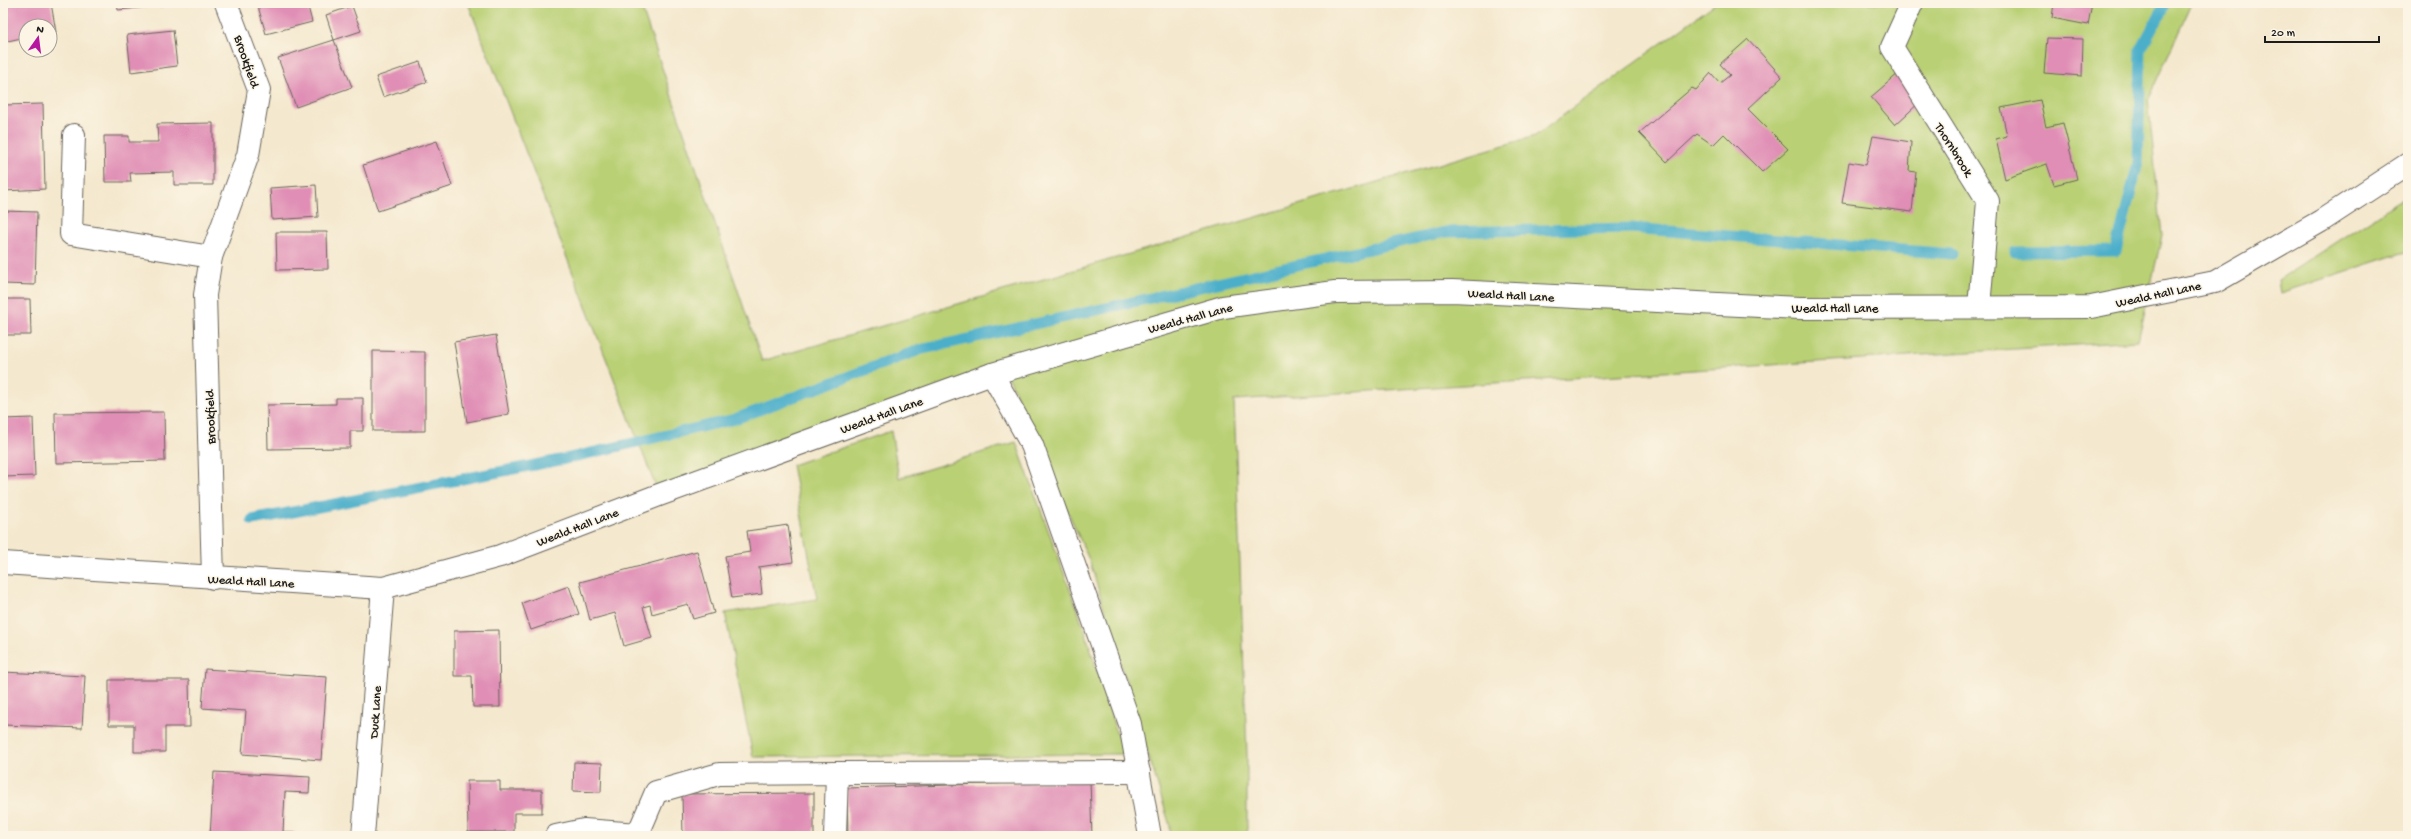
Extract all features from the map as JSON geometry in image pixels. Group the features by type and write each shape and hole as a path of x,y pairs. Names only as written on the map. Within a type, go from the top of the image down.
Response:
{"street":[{"name":"Brookfield","path":"213,578 205,295 211,257 248,155 259,90 226,3"},
{"name":"Thornbrook","path":"1912,3 1892,47 1988,201 1979,307"},
{"path":"74,135 71,234 211,257"},
{"name":"Weald Hall Lane","path":"3,564 384,588 500,556 680,487 992,374 1223,307 1335,292 1452,291 1800,308 2091,307 2215,282 2321,221 2408,164"},
{"path":"992,374 1032,445 1130,724 1150,836"},
{"name":"Duck Lane","path":"363,836 384,588"},
{"path":"556,836 584,830 639,835 656,792 719,774 1139,772"},
{"path":"835,836 837,773"}],"green space":[{"path":"468,3 640,3 762,361 1535,136 1716,3 2192,3 2148,99 2162,236 2138,341 1234,400 1247,755 1247,836 1170,836 1170,826 1090,562 1006,371 659,495"},
{"path":"2408,197 2408,251 2280,293 2278,280 2397,202"},
{"path":"891,431 899,478 1016,442 1084,628 1123,754 753,757 725,613 817,599 792,465"}],"building":[{"path":"3,3 51,3 54,18 18,18 18,39 3,42"},
{"path":"117,3 168,3 168,5 118,10"},
{"path":"257,3 307,3 312,22 266,34"},
{"path":"2054,3 2092,3 2088,25 2052,18"},
{"path":"352,6 361,31 334,40 326,15"},
{"path":"173,30 177,66 131,72 127,35"},
{"path":"2047,38 2083,39 2082,76 2044,73"},
{"path":"1748,39 1782,77 1748,109 1788,149 1762,172 1724,134 1713,145 1697,134 1667,162 1639,133 1692,88 1696,90 1711,73 1720,83 1730,75 1720,64"},
{"path":"334,40 352,87 296,107 278,58"},
{"path":"420,62 427,82 383,97 376,77"},
{"path":"1899,73 1921,101 1895,125 1871,97"},
{"path":"2040,100 2046,127 2063,123 2077,179 2054,185 2047,164 2005,179 1996,139 2007,136 2001,108"},
{"path":"43,104 45,189 3,191 3,105"},
{"path":"213,123 213,185 174,185 174,172 130,173 131,182 105,182 104,136 129,136 129,142 158,142 157,124"},
{"path":"1873,136 1911,142 1909,171 1916,172 1912,212 1842,203 1849,162 1866,165"},
{"path":"437,141 452,186 378,211 363,165"},
{"path":"316,185 318,217 272,220 270,188"},
{"path":"3,211 37,212 35,285 3,284"},
{"path":"276,232 327,232 328,269 277,270"},
{"path":"3,299 30,299 31,335 3,335"},
{"path":"496,335 509,414 467,422 454,342"},
{"path":"373,351 425,352 425,431 373,431"},
{"path":"336,398 363,398 363,431 350,431 350,448 268,449 267,405 336,404"},
{"path":"164,412 165,461 56,463 55,413"},
{"path":"33,418 35,476 3,477 3,419"},
{"path":"788,525 793,562 759,567 762,594 732,598 725,556 750,552 747,531"},
{"path":"697,551 714,613 693,619 688,604 652,614 650,605 643,607 652,638 624,646 615,613 590,620 580,582"},
{"path":"569,586 579,614 531,630 522,603"},
{"path":"499,630 500,707 473,707 472,676 454,676 454,631"},
{"path":"205,669 327,677 321,760 242,754 246,711 202,708"},
{"path":"3,672 85,676 82,728 3,725"},
{"path":"109,680 189,680 190,727 165,727 165,752 134,752 134,725 109,725"},
{"path":"574,762 602,763 601,792 573,791"},
{"path":"214,772 310,777 309,793 285,792 283,832 295,832 295,836 210,836"},
{"path":"467,781 500,781 500,790 542,790 542,813 514,813 514,832 468,832"},
{"path":"1090,781 1092,836 848,836 847,788"},
{"path":"814,793 814,836 683,836 682,794"}],"waterway":[{"path":"2015,252 2116,251 2138,163 2141,49 2166,3"},
{"path":"252,520 565,459 735,419 919,350 1445,232 1631,228 1952,254"}]}
